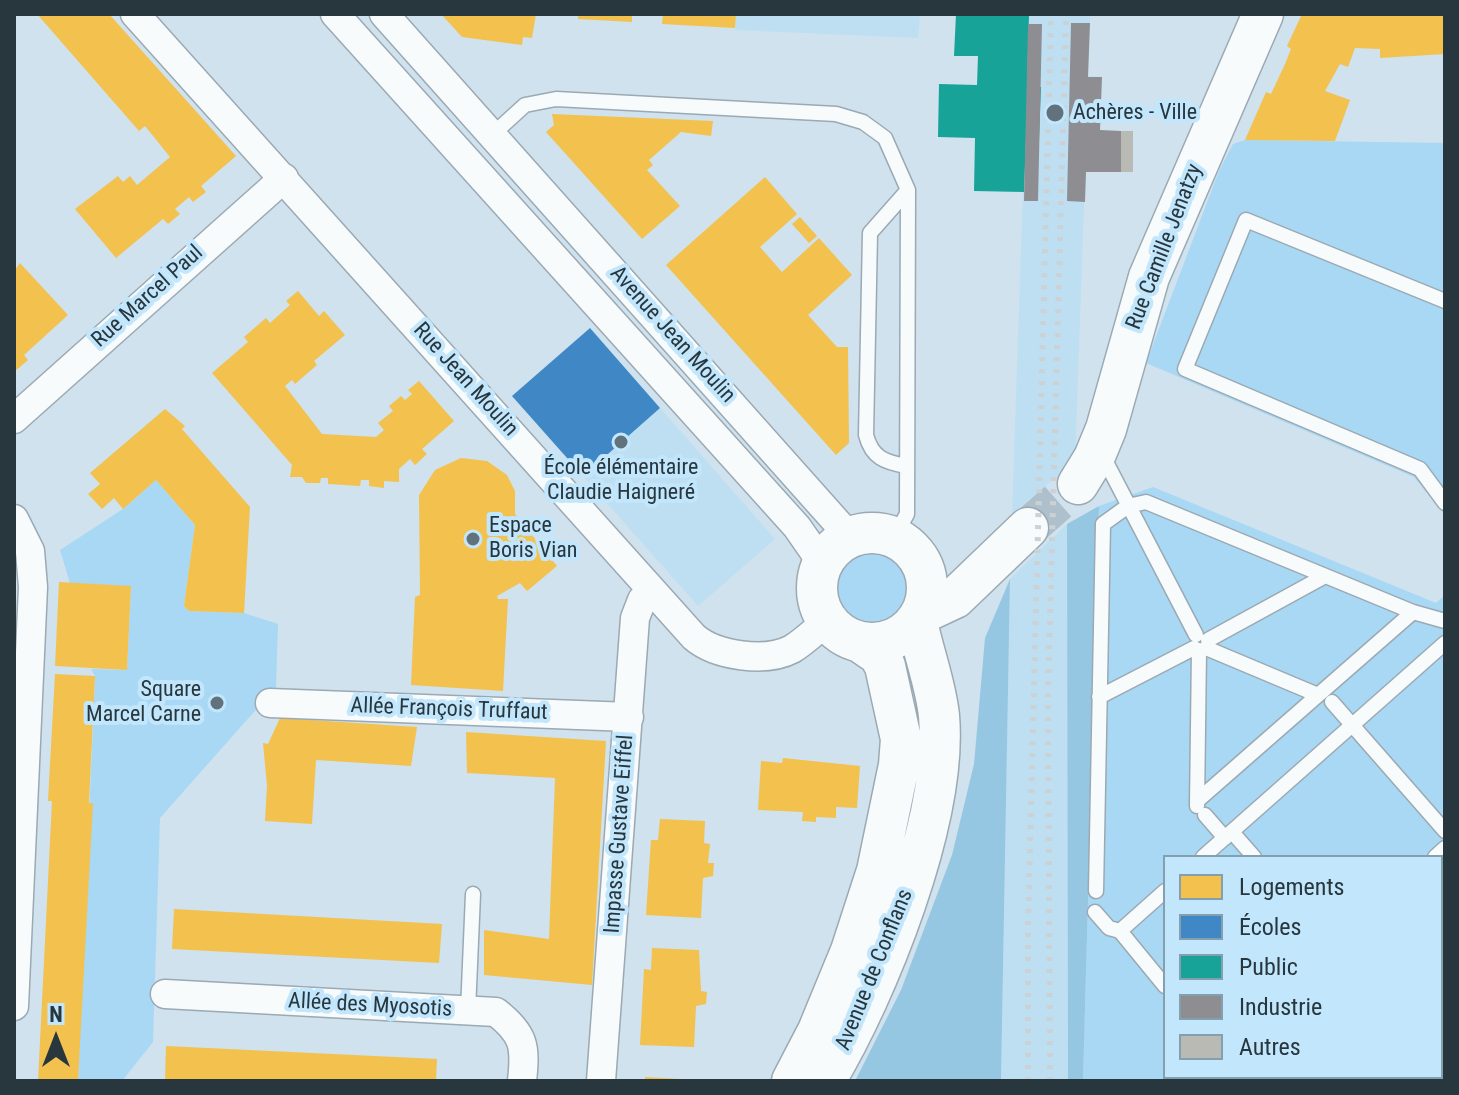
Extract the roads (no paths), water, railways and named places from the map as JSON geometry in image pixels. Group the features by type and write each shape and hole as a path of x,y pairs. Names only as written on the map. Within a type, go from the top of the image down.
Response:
{"street":[{"name":"Rue Jean Moulin","path":"135,14 694,637 722,652 773,655 844,632"},
{"name":"Avenue Jean Moulin","path":"335,14 797,527 836,550"},
{"name":"Avenue Jean Moulin","path":"384,14 492,135 836,550"},
{"name":"Rue Camille Jenatzy","path":"1092,474 1094,458 1106,429 1149,277 1258,20"},
{"path":"468,159 492,135"},
{"name":"Rue Marcel Paul","path":"14,419 284,178"},
{"path":"14,519 30,551 33,587 16,906 14,1006"},
{"path":"919,618 927,583 924,568 907,545 894,537 874,533 836,550 818,593 844,632 873,644 897,637 919,618 955,598 1028,528"},
{"name":"Impasse Gustave Eiffel","path":"601,1081 635,618 642,600 652,591"},
{"name":"Avenue de Conflans","path":"825,1081 874,985 904,909 932,801 940,755 939,714 919,618"},
{"name":"Avenue de Conflans","path":"792,1081 818,1031 851,951 877,871 899,765 901,739 885,666 879,655 844,632"},
{"name":"Allée François Truffaut","path":"270,703 629,717"},
{"name":"Allée des Myosotis","path":"165,994 496,1012 517,1029 525,1056 522,1081"}],"lane":[{"path":"492,135 525,105 556,99 836,114 863,122 885,138 908,190 907,514 894,537"},
{"path":"906,466 883,462 869,446 866,435 870,233 908,190"},
{"path":"1445,301 1246,220 1185,369 1420,469 1445,503"},
{"path":"1092,474 1128,506 1201,644 1200,808 1252,855"},
{"path":"1096,891 1103,524 1128,506 1146,502 1413,612 1445,621"},
{"path":"1099,697 1325,576"},
{"path":"1200,808 1325,699 1413,612"},
{"path":"1205,855 1445,643"},
{"path":"1201,644 1325,699 1352,725 1445,831"},
{"path":"1120,931 1163,893"},
{"path":"468,1011 473,894"},
{"path":"1095,912 1109,928 1120,931 1163,984"}],"tunnel":[{"path":"1028,528 1078,484"}],"railway":[{"path":"1028,1081 1028,927 1051,14"},
{"path":"1050,1081 1048,693 1066,14"}],"place":[{"name":"Achères - Ville","path":"1055,113"},
{"name":"École élémentaire Claudie Haigneré","path":"621,442"},
{"name":"Espace Boris Vian","path":"473,539"},
{"name":"Square Marcel Carne","path":"217,703"}]}
